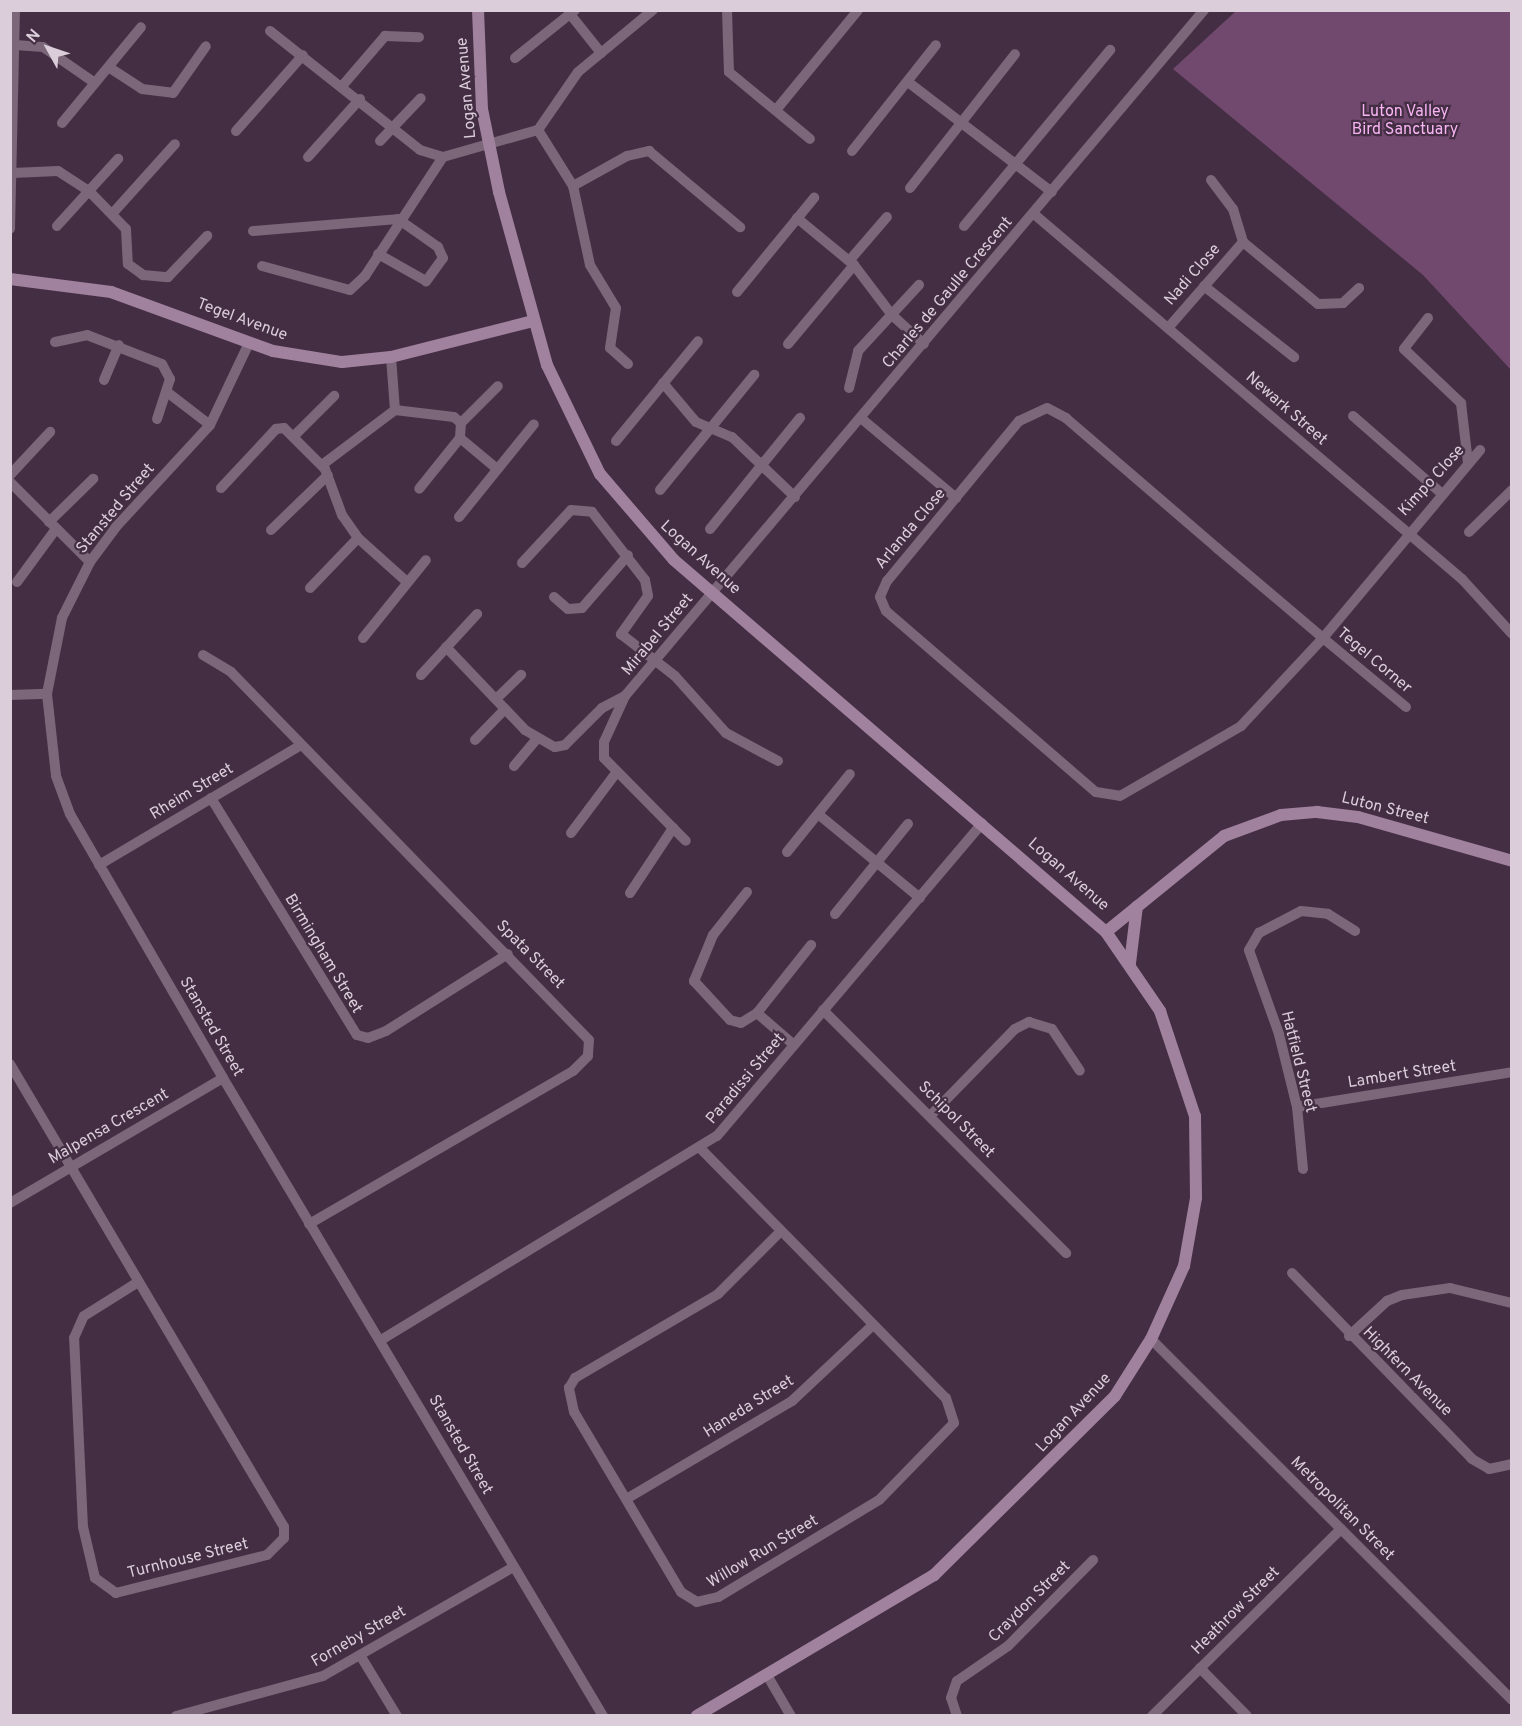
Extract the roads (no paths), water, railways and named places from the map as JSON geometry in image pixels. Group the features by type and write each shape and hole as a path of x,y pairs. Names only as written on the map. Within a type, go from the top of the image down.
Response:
{"street":[{"path":"10,229 15,10"},
{"name":"Logan Avenue","path":"478,10 488,144 533,321 560,401 600,474 647,533 712,593 1106,932 1130,963 1176,1053 1195,1116 1198,1157 1184,1266 1152,1339 1098,1416 943,1567 697,1716"},
{"path":"270,31 343,85 420,150 442,158 538,130 578,72 653,10"},
{"path":"727,10 726,67 810,139"},
{"path":"776,110 858,10"},
{"name":"Charles de Gaulle Crescent","path":"712,593 862,419 1204,10"},
{"path":"515,58 573,12 601,52"},
{"path":"62,123 110,68 141,27"},
{"path":"343,85 385,36 419,37"},
{"path":"15,45 43,47 95,83"},
{"path":"852,151 936,45"},
{"path":"110,68 142,89 173,93 206,46"},
{"path":"964,226 1110,50"},
{"path":"910,188 1015,54"},
{"path":"236,131 303,55"},
{"path":"908,82 1016,161 1052,192"},
{"path":"380,141 421,98"},
{"path":"308,158 360,99"},
{"path":"538,130 573,186 590,265 616,308 610,348 628,364"},
{"path":"112,214 175,144"},
{"path":"573,186 627,156 649,151 740,227"},
{"path":"262,266 350,290 378,254 398,219 442,158"},
{"path":"57,226 118,159"},
{"path":"12,173 58,171 89,191 128,234 128,264 148,277 168,277 207,236"},
{"name":"Nadi Close","path":"1168,328 1243,242 1233,209 1211,180"},
{"path":"737,292 814,198"},
{"name":"Newark Street","path":"1034,214 1486,602 1512,634"},
{"path":"788,344 886,217"},
{"path":"796,218 852,263 891,315 924,344"},
{"path":"253,231 398,219 438,247 443,260 426,281 378,254"},
{"path":"1243,242 1318,304 1343,303 1359,288"},
{"name":"Tegel Avenue","path":"10,279 111,292 249,343 306,358 392,357 533,321"},
{"path":"849,388 858,351 919,285"},
{"path":"1204,286 1294,357"},
{"path":"1428,318 1404,349 1461,403 1468,463"},
{"path":"56,342 87,335 119,345 166,367 167,392 157,419"},
{"path":"616,441 698,341"},
{"name":"Stansted Street","path":"249,343 210,425 90,562 57,632 47,694 56,777 99,865 223,1078 603,1716"},
{"path":"104,380 119,345"},
{"path":"392,357 395,410"},
{"path":"660,489 754,375"},
{"path":"663,383 696,422 732,437 795,498"},
{"path":"419,489 460,438 461,423 498,386"},
{"path":"167,392 210,425"},
{"path":"294,436 334,396"},
{"name":"Arlanda Close","path":"1323,638 1053,410 1038,408 1025,415 887,581 881,604 1104,796 1130,793 1233,732 1323,638 1406,532"},
{"path":"322,465 395,410 449,415 461,423"},
{"path":"1353,416 1441,494"},
{"path":"710,529 800,418"},
{"path":"862,419 956,498"},
{"path":"459,517 496,468 534,424"},
{"path":"221,488 276,429 284,428 322,465 358,538 406,581"},
{"path":"10,475 50,432"},
{"path":"460,438 496,468"},
{"name":"Kimpo Close","path":"1406,532 1480,450"},
{"path":"272,530 328,476"},
{"path":"17,582 53,526 93,478"},
{"path":"10,482 90,562"},
{"path":"1469,532 1510,495"},
{"path":"522,563 576,508 597,516 628,555 648,592 621,634 656,662 726,733 778,761"},
{"path":"310,588 358,538"},
{"path":"554,597 568,609 582,608 628,555"},
{"path":"363,638 406,581 426,560"},
{"name":"Mirabel Street","path":"625,696 712,593"},
{"path":"421,675 477,614"},
{"name":"Tegel Corner","path":"1323,638 1406,707"},
{"path":"446,647 536,740 565,745 602,708 625,696"},
{"name":"Spata Street","path":"203,655 231,672 585,1032 590,1048 582,1064 309,1224"},
{"path":"496,699 521,675"},
{"path":"10,695 47,694"},
{"path":"625,696 603,751 616,773 686,841"},
{"path":"474,740 505,709"},
{"path":"514,766 536,740"},
{"name":"Rheim Street","path":"99,865 301,745"},
{"path":"571,833 616,773"},
{"path":"787,852 850,774"},
{"name":"Birmingham Street","path":"211,798 345,1022 357,1035 368,1038 386,1031 508,954"},
{"name":"Luton Street","path":"1106,932 1224,836 1281,815 1317,812 1358,817 1512,861"},
{"path":"818,814 920,898"},
{"name":"Paradissi Street","path":"381,1340 701,1149 735,1118 823,1010 982,823"},
{"path":"835,914 908,824"},
{"path":"630,893 673,828"},
{"path":"747,892 713,935 694,981 730,1020 741,1023 757,1013 811,945"},
{"path":"1130,963 1137,906"},
{"name":"Hatfield Street","path":"1303,1169 1297,1107 1279,1034 1249,950 1259,933 1301,911 1328,914 1355,931"},
{"name":"Schipol Street","path":"823,1010 1066,1253"},
{"path":"757,1013 794,1045"},
{"path":"930,1115 1014,1029 1029,1022 1052,1029 1080,1071"},
{"name":"Turnhouse Street","path":"10,1064 271,1501 284,1538 267,1555 116,1593 95,1578 83,1527 74,1338 84,1316 138,1281"},
{"name":"Lambert Street","path":"1297,1107 1512,1072"},
{"name":"Malpensa Crescent","path":"10,1203 223,1078"},
{"name":"Willow Run Street","path":"701,1149 782,1231 873,1325 954,1413 950,1432 879,1500 718,1597 697,1602 681,1592 628,1498 568,1400 571,1383 718,1294 782,1231"},
{"name":"Highfern Avenue","path":"1292,1274 1349,1336 1480,1465 1501,1469 1512,1464"},
{"path":"1349,1336 1387,1301 1402,1295 1450,1288 1512,1303"},
{"name":"Haneda Street","path":"628,1498 792,1401 873,1325"},
{"name":"Metropolitan Street","path":"1152,1339 1512,1700"},
{"name":"Heathrow Street","path":"1152,1716 1341,1529"},
{"name":"Craydon Street","path":"957,1716 951,1698 957,1681 1008,1646 1093,1560"},
{"name":"Forneby Street","path":"176,1716 309,1682 513,1567"},
{"path":"360,1655 397,1716"},
{"path":"1200,1668 1247,1716"},
{"path":"767,1675 791,1716"}],"park label":[{"name":"Luton Valley Bird Sanctuary","path":"1405,121"}]}
